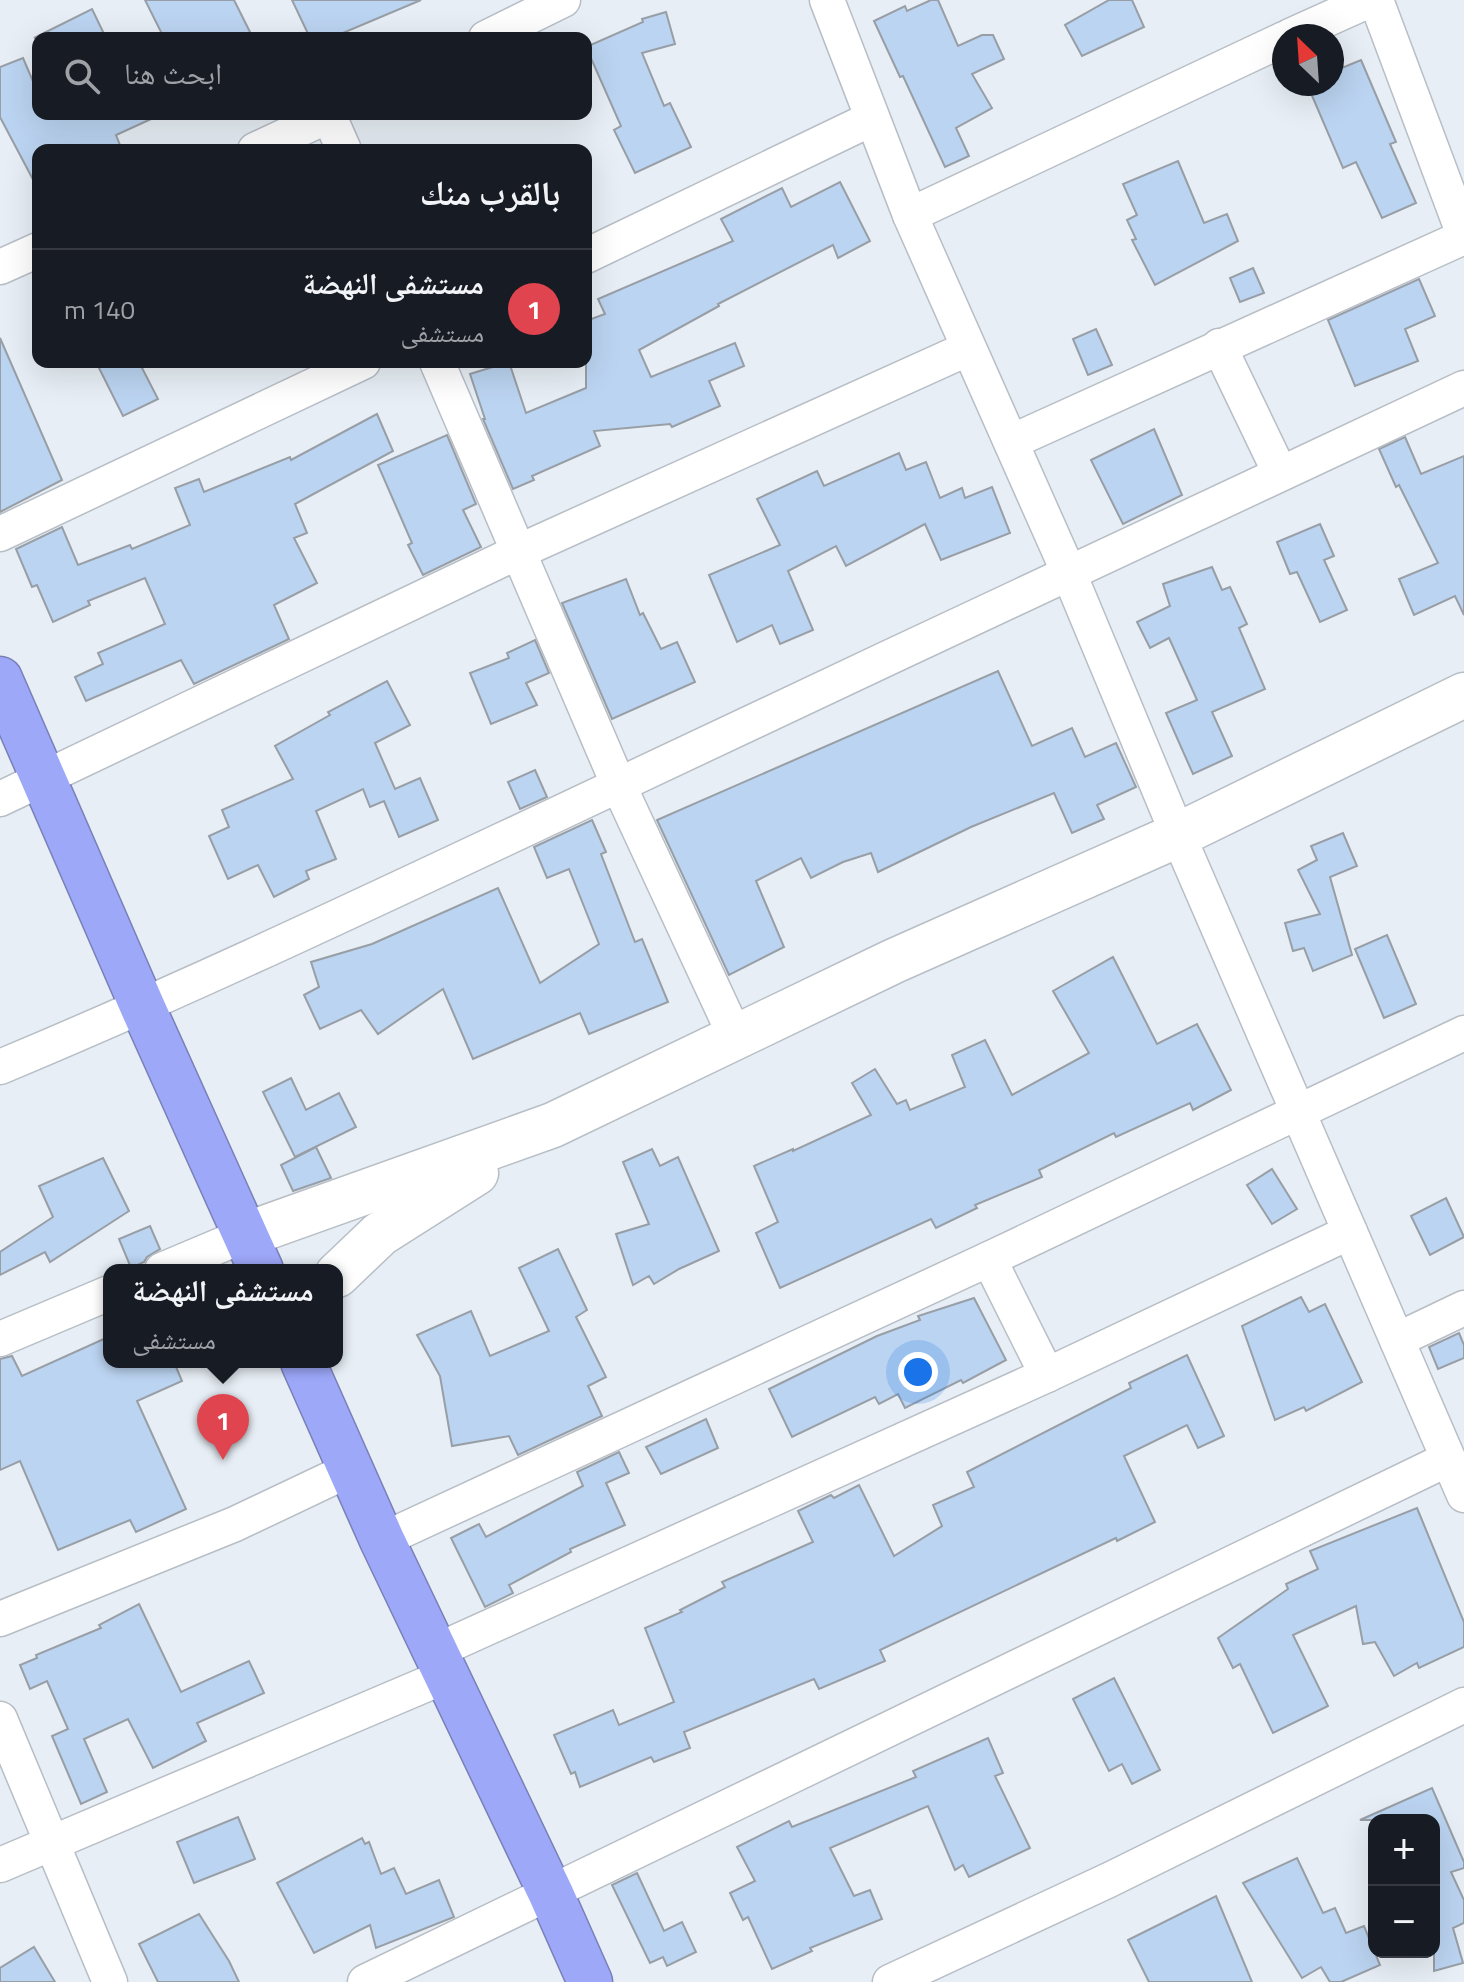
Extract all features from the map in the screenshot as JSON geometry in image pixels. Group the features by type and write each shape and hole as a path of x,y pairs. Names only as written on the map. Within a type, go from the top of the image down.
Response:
{"highway":[{"path":"0,679 253,1253"},
{"path":"306,1368 382,1540 590,1982"}],"street":[{"path":"498,32 563,0"},
{"path":"827,0 871,119 967,349 1068,571 1178,835 1464,1495"},
{"path":"1011,442 1464,236 1373,0 1318,24"},
{"path":"910,215 1272,45"},
{"path":"592,253 871,119"},
{"path":"268,144 320,120"},
{"path":"333,120 342,144"},
{"path":"0,267 32,253"},
{"path":"1219,346 1280,473"},
{"path":"0,799 520,551 967,349"},
{"path":"0,534 350,368"},
{"path":"440,368 619,786 736,1038"},
{"path":"0,1067 143,1008 619,786 1068,571 1464,388"},
{"path":"194,1264 253,1253 553,1125 894,961 1178,835 1464,695"},
{"path":"382,1540 989,1259 1464,1033"},
{"path":"343,1269 380,1234 553,1125"},
{"path":"0,1865 442,1663 1350,1232"},
{"path":"989,1259 1047,1375"},
{"path":"0,1339 103,1296"},
{"path":"1397,1340 1464,1308"},
{"path":"365,1982 1448,1459"},
{"path":"0,1619 235,1524 351,1469"},
{"path":"890,1982 1109,1880 1464,1705"},
{"path":"0,1719 110,1982"}],"building":[{"path":"145,0 234,0 250,32 161,32"},
{"path":"292,0 421,0 345,32 307,32"},
{"path":"938,0 958,46 982,35 993,35 1004,59 972,74 992,108 956,128 969,156 945,167 874,21 905,6 907,11"},
{"path":"1109,0 1132,0 1144,27 1082,56 1065,25"},
{"path":"92,9 103,32 46,32"},
{"path":"666,12 675,44 642,53 664,106 670,103 691,147 635,173 614,130 621,126 592,61 592,44 643,22 642,19"},
{"path":"23,58 32,79 32,120 149,120 116,135 120,144 32,144 32,178 0,117 0,67"},
{"path":"1361,60 1396,142 1390,144 1416,203 1382,218 1356,162 1343,168 1312,96 1344,96 1344,67"},
{"path":"1178,161 1204,223 1227,214 1238,241 1155,285 1132,240 1136,239 1127,220 1137,215 1123,184"},
{"path":"840,182 870,241 838,258 833,245 718,304 639,350 651,377 735,343 744,366 709,381 720,406 672,427 670,424 594,431 600,446 532,476 534,480 513,489 483,419 470,374 490,368 511,368 526,413 586,388 586,368 592,368 592,319 605,314 598,299 733,241 721,219 782,188 791,207"},
{"path":"1253,268 1264,293 1240,302 1230,278"},
{"path":"1419,279 1435,316 1405,329 1418,361 1355,386 1328,320"},
{"path":"1096,329 1112,365 1088,375 1073,339"},
{"path":"0,338 62,480 0,512"},
{"path":"99,368 142,368 158,399 123,416"},
{"path":"377,414 393,451 295,504 307,533 294,538 317,583 274,605 289,639 194,684 181,660 86,701 75,677 103,664 98,653 165,624 145,578 88,601 90,605 53,622 37,585 32,587 16,549 62,527 78,565 130,545 132,549 190,525 175,488 199,479 204,492 290,457 291,460"},
{"path":"1154,429 1182,495 1123,524 1091,460"},
{"path":"447,435 476,504 463,510 481,547 423,575 408,545 412,543 378,465"},
{"path":"1405,437 1421,474 1464,456 1464,615 1455,596 1414,615 1399,579 1438,563 1379,449"},
{"path":"899,453 906,470 926,462 940,498 962,488 965,498 992,487 1010,533 941,560 925,524 846,566 836,546 788,571 813,630 780,644 772,625 737,642 709,575 780,545 757,499 817,471 824,486"},
{"path":"1320,524 1334,556 1324,560 1347,610 1320,622 1297,572 1290,574 1277,542"},
{"path":"1212,567 1222,590 1230,587 1247,624 1239,628 1265,689 1212,712 1232,756 1193,774 1166,713 1197,700 1169,638 1150,648 1137,622 1170,606 1163,584"},
{"path":"626,579 640,615 643,613 661,649 677,642 695,682 612,719 562,603"},
{"path":"535,640 549,673 526,683 537,705 491,724 470,673 509,658 507,653"},
{"path":"998,671 1032,746 1072,728 1085,757 1116,743 1136,787 1097,805 1104,819 1072,833 1054,793 971,827 878,872 871,853 843,862 811,878 801,858 756,881 784,947 729,975 657,820"},
{"path":"387,681 410,725 375,743 395,789 420,778 438,820 399,837 384,801 370,807 363,789 316,811 336,859 306,871 309,879 274,897 258,865 228,879 209,836 229,827 222,810 293,779 275,746 330,715 328,712"},
{"path":"535,770 547,797 520,809 508,782"},
{"path":"592,820 606,852 601,854 635,942 642,939 668,1002 589,1034 580,1013 473,1059 443,989 378,1034 361,1010 320,1029 304,995 319,987 311,962 372,944 498,888 540,983 599,944 569,869 547,878 534,847"},
{"path":"1343,833 1357,866 1330,877 1352,955 1313,971 1304,948 1293,951 1285,923 1320,914 1298,870 1317,860 1311,846"},
{"path":"1387,935 1416,1004 1384,1018 1355,949"},
{"path":"1113,957 1157,1044 1197,1024 1231,1090 1193,1110 1190,1103 1116,1137 1114,1133 1039,1170 1042,1177 975,1205 977,1208 936,1228 931,1219 780,1288 756,1233 778,1222 754,1166 871,1115 852,1083 875,1069 897,1104 906,1100 910,1110 965,1087 952,1055 985,1040 1012,1095 1089,1053 1053,991"},
{"path":"291,1078 306,1110 339,1093 356,1127 295,1157 263,1092"},
{"path":"316,1147 331,1178 293,1191 281,1165"},
{"path":"652,1149 660,1166 678,1157 719,1251 654,1284 649,1276 633,1285 616,1234 649,1224 623,1162"},
{"path":"103,1158 129,1211 50,1262 45,1252 0,1275 0,1252 53,1217 39,1186"},
{"path":"1272,1169 1297,1209 1272,1224 1247,1185"},
{"path":"1446,1198 1464,1237 1430,1255 1411,1216"},
{"path":"150,1226 160,1249 144,1262 129,1264 119,1239"},
{"path":"558,1249 587,1310 576,1317 606,1377 588,1386 602,1416 518,1455 509,1436 452,1446 440,1376 417,1335 471,1311 490,1356 549,1331 519,1268"},
{"path":"1301,1297 1309,1312 1325,1304 1362,1382 1306,1411 1304,1407 1275,1420 1242,1326"},
{"path":"974,1298 1006,1360 905,1408 898,1394 879,1404 875,1397 792,1437 769,1389 877,1336 920,1320 918,1316"},
{"path":"1459,1333 1464,1345 1464,1358 1438,1369 1429,1347"},
{"path":"103,1339 103,1368 177,1368 182,1381 137,1401 186,1509 136,1532 130,1520 58,1550 20,1461 0,1470 0,1359 12,1356 22,1376"},
{"path":"1187,1355 1224,1436 1198,1448 1187,1425 1124,1456 1155,1522 880,1650 885,1661 819,1689 814,1679 684,1732 690,1748 654,1762 651,1757 580,1787 554,1735 613,1710 619,1725 674,1702 645,1628 682,1612 680,1610 725,1587 722,1582 813,1542 798,1511 859,1485 894,1556 942,1526 933,1505 974,1487 967,1472 1131,1388 1129,1383"},
{"path":"706,1419 718,1448 661,1474 646,1447"},
{"path":"619,1452 629,1473 606,1483 625,1525 570,1549 571,1552 509,1585 513,1593 485,1607 451,1538 479,1524 486,1537 583,1486 577,1472"},
{"path":"1417,1508 1464,1622 1464,1647 1419,1668 1417,1663 1394,1676 1375,1642 1363,1644 1356,1606 1293,1635 1328,1706 1273,1733 1240,1664 1233,1668 1218,1638 1288,1589 1286,1584 1318,1569 1310,1551"},
{"path":"139,1604 181,1692 249,1661 264,1693 197,1723 206,1741 153,1768 128,1719 84,1739 107,1792 81,1804 52,1736 68,1729 47,1681 30,1689 20,1665 37,1658 36,1655 101,1628 99,1625"},
{"path":"1114,1678 1160,1770 1132,1784 1122,1764 1109,1771 1073,1699"},
{"path":"988,1738 1003,1773 995,1776 1030,1848 969,1877 963,1865 955,1870 928,1806 830,1848 854,1896 870,1890 882,1919 810,1948 812,1951 772,1969 748,1917 743,1920 730,1893 755,1881 737,1847 789,1821 792,1827 916,1777 913,1771"},
{"path":"1432,1788 1464,1862 1464,1868 1451,1872 1464,1900 1464,1923 1453,1928 1463,1963 1434,1971 1434,1958 1440,1958 1440,1814 1374,1814"},
{"path":"238,1817 255,1859 194,1883 177,1842"},
{"path":"362,1838 365,1844 369,1842 381,1874 394,1868 406,1894 439,1880 454,1917 376,1948 370,1925 314,1953 277,1883"},
{"path":"1297,1858 1323,1913 1335,1908 1346,1933 1364,1926 1368,1936 1368,1958 1377,1958 1380,1965 1341,1982 1330,1982 1321,1967 1302,1978 1243,1883"},
{"path":"637,1873 664,1931 682,1922 696,1952 667,1966 663,1957 650,1963 612,1885"},
{"path":"1216,1896 1252,1982 1149,1982 1128,1940"},
{"path":"199,1914 239,1982 158,1982 139,1944"},
{"path":"34,1947 55,1982 0,1982 0,1968"}],"place":[{"name":"مستشفى النهضة","path":"223,1460"}]}
